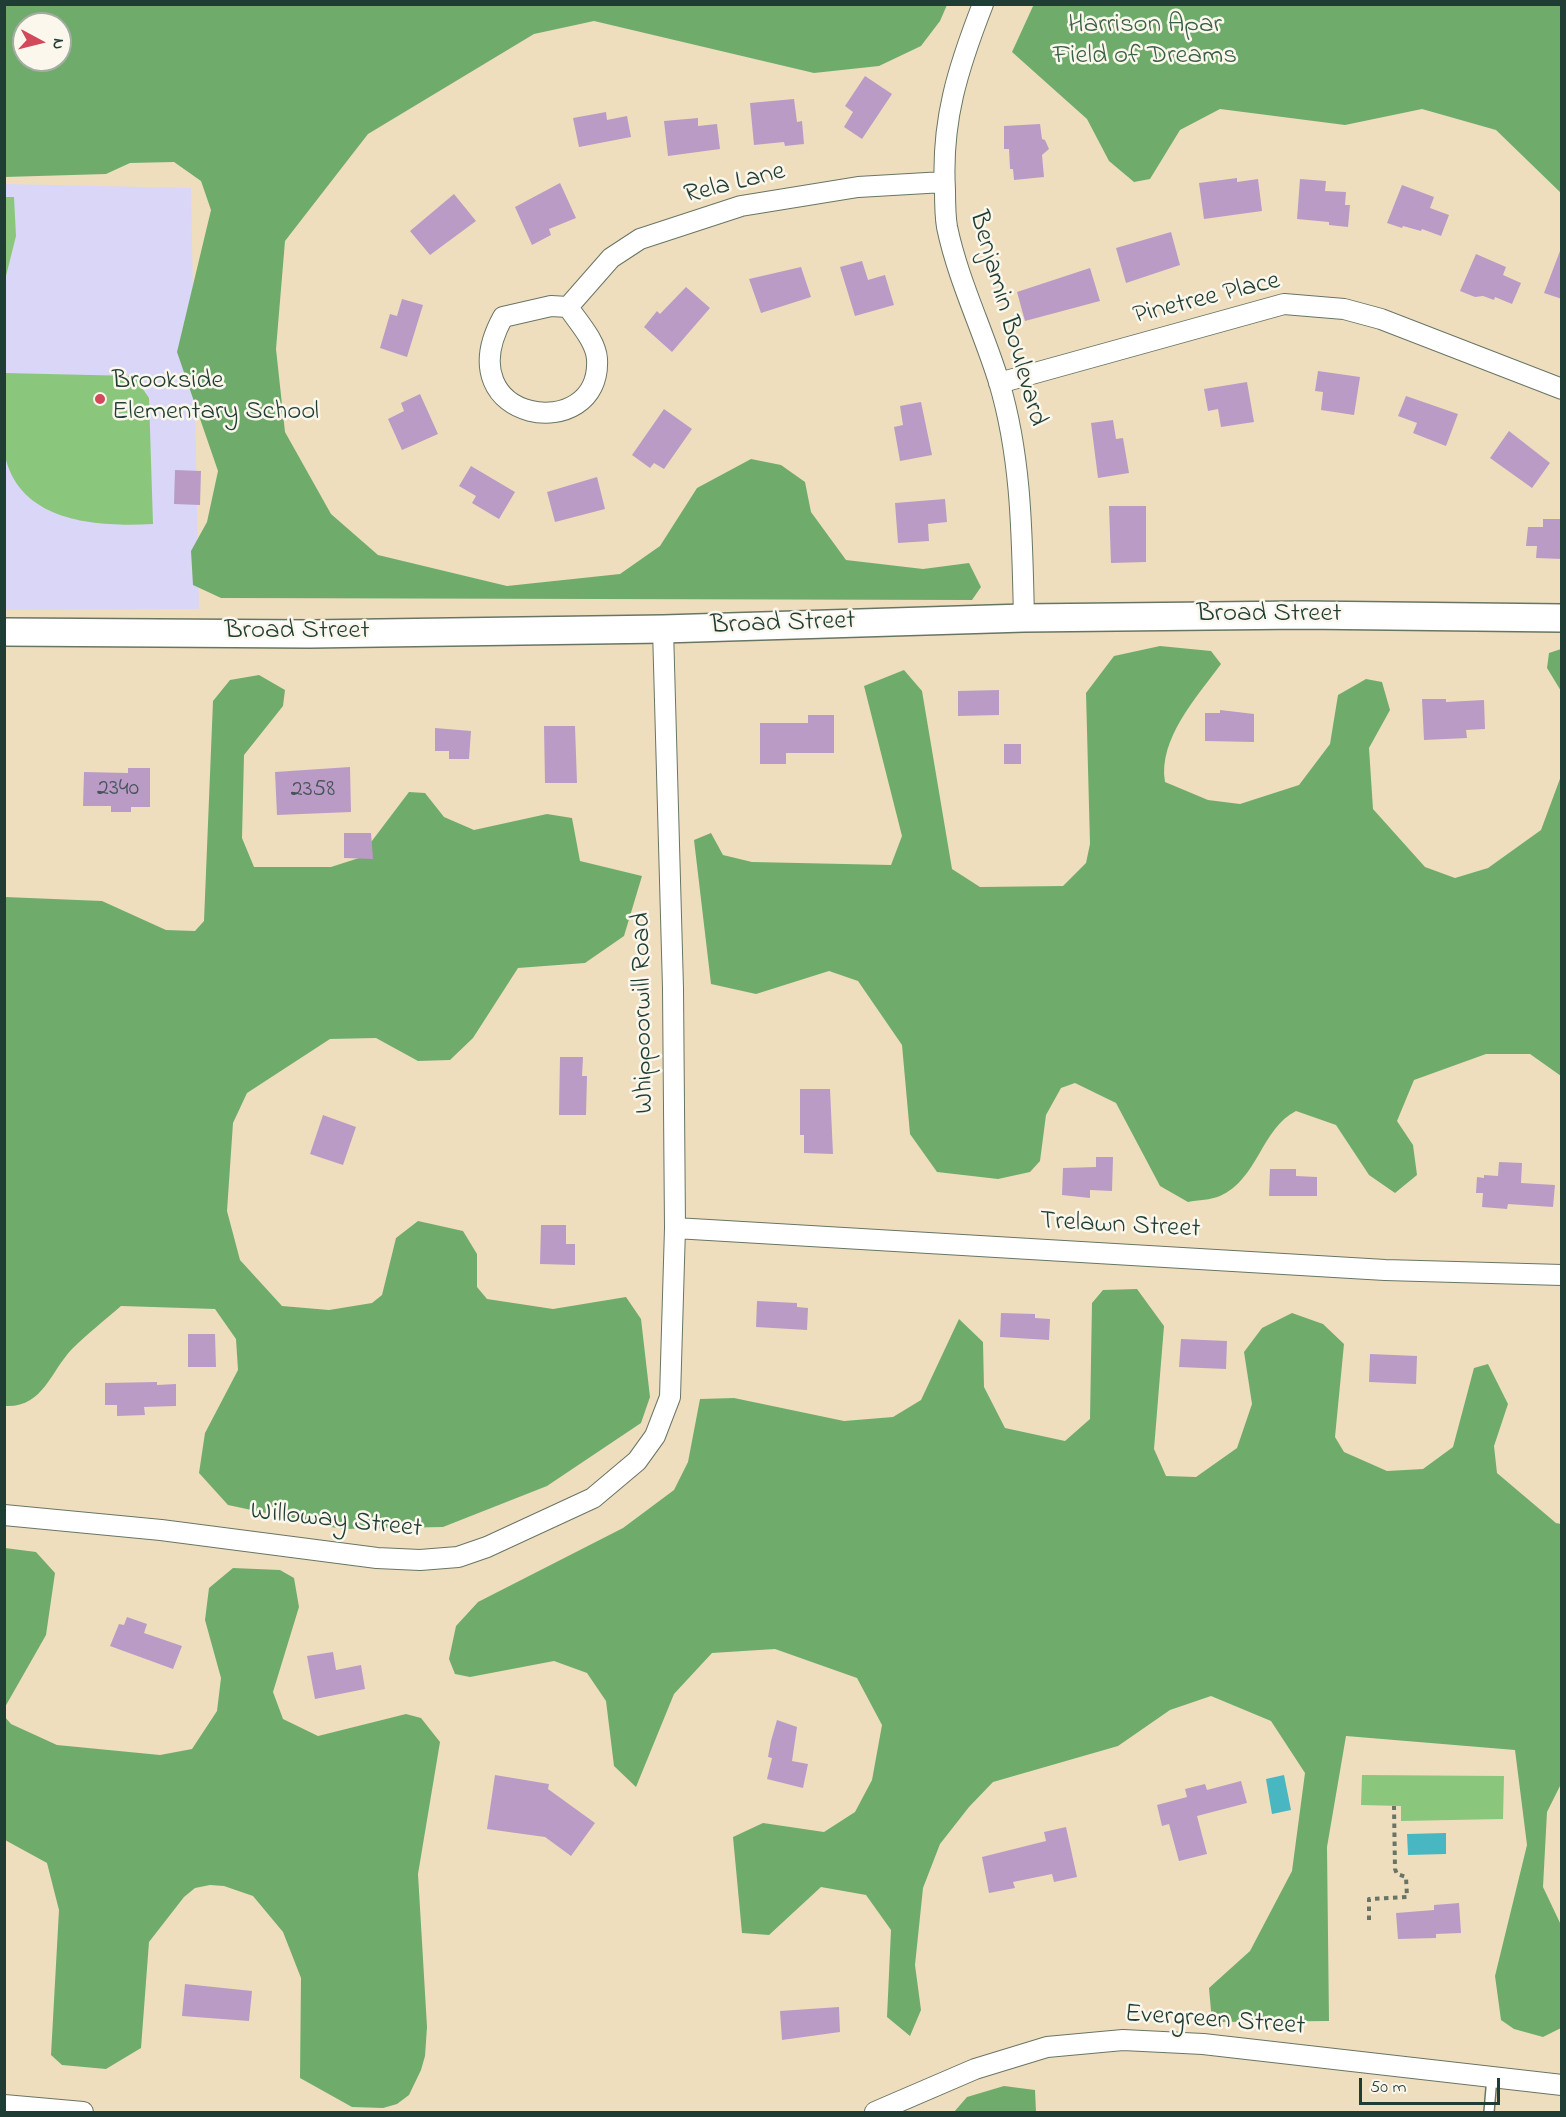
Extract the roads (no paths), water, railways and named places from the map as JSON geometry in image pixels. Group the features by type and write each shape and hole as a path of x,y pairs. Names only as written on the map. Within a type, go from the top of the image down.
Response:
{"street":[{"name":"Benjamin Boulevard","path":"983,4 959,66 947,114 944,182 947,226 966,291 999,383 1015,454 1022,511 1024,618"},
{"name":"Rela Lane","path":"568,307 611,258 640,239 741,206 858,187 944,182"},
{"name":"Pinetree Place","path":"999,383 1284,304 1344,309 1381,319 1562,389"},
{"path":"550,306 568,307 593,346 597,358 595,374 588,392 578,403 559,412 525,411 510,404 498,388 491,349 494,333 503,317 550,306"},
{"name":"Broad Street","path":"4,632 310,634 663,629 1024,618 1303,615 1562,618"},
{"name":"Whippoorwill Road","path":"663,629 673,988 675,1228 670,1397"},
{"name":"Trelawn Street","path":"675,1228 1385,1270 1562,1275"},
{"name":"Willoway Street","path":"4,1515 161,1530 377,1558 420,1560 458,1557 488,1548 601,1492 637,1461 655,1436 670,1397"},
{"name":"Evergreen Street","path":"875,2112 975,2069 1047,2047 1123,2040 1203,2044 1562,2085"},
{"path":"4,2105 83,2112"}],"lane":[{"path":"1489,2112 1492,2077"}],"water":[{"path":"1284,1775 1291,1810 1272,1814 1266,1779"},
{"path":"1446,1833 1446,1854 1408,1855 1407,1834"}],"place":[{"name":"Brookside Elementary School","path":"100,399"}],"park label":[{"name":"Harrison Apar Field of Dreams","path":"1145,42"}]}
